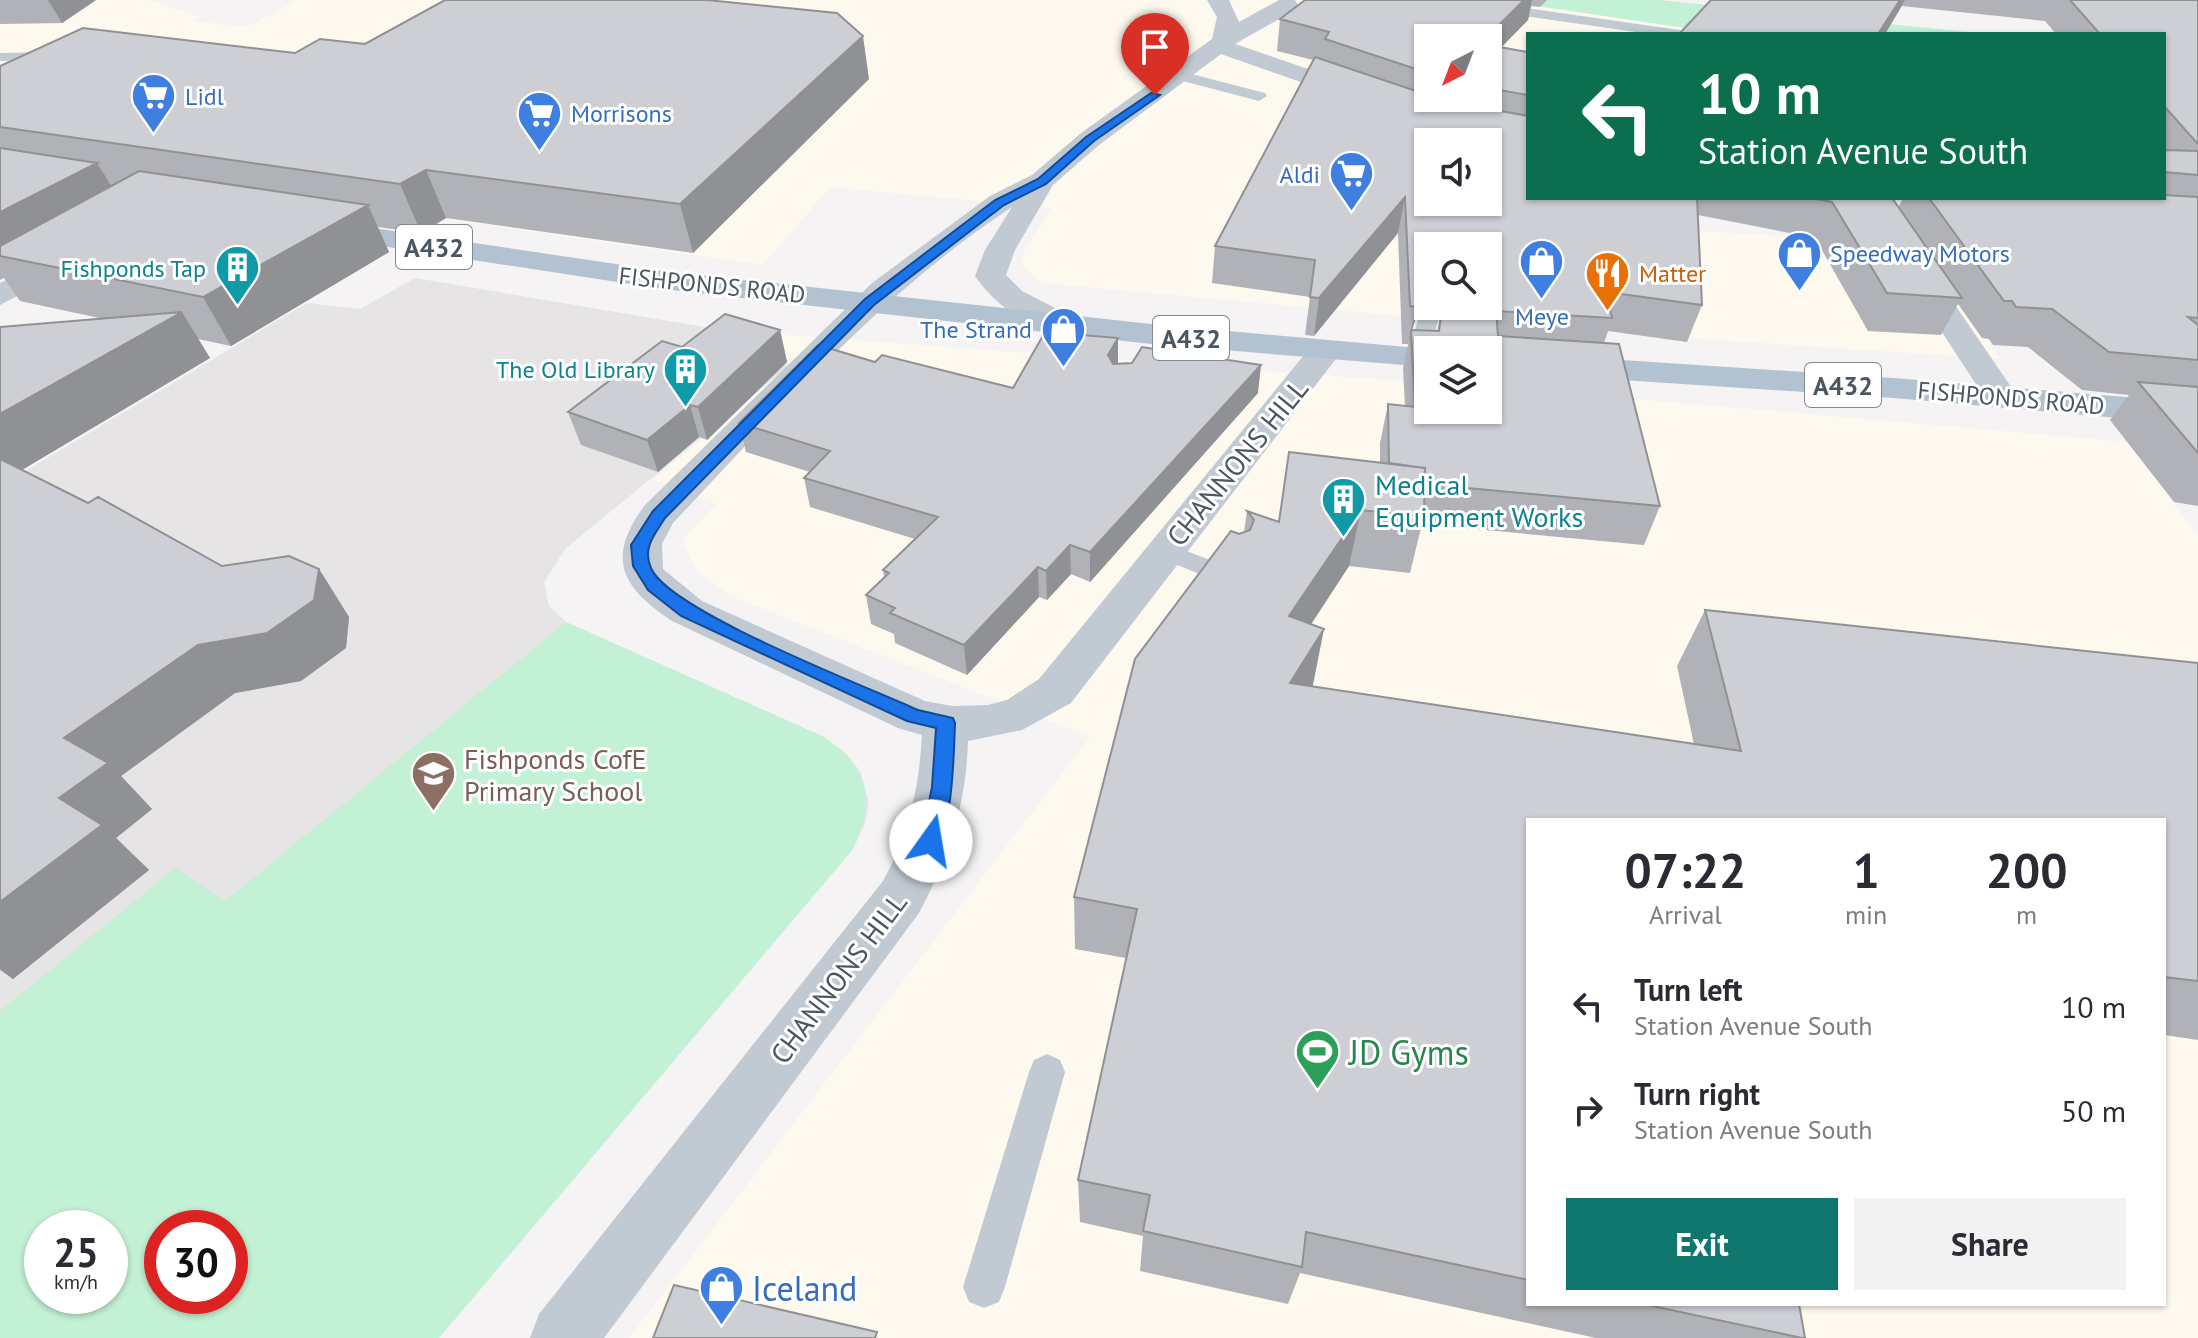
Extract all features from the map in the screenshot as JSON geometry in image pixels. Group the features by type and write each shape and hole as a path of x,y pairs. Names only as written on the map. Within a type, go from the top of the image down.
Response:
{"main road":[{"name":"FISHPONDS ROAD","path":"300,226 604,273 1056,321 1144,347 1414,356"},
{"name":"FISHPONDS ROAD","path":"1502,362 2198,414"}],"street":[{"path":"1219,0 1254,8 1294,1"},
{"path":"1219,0 1230,22 1220,46"},
{"path":"946,723 914,716 687,611 654,586 639,557 642,538 659,514 869,302 1000,202 1042,181 1090,139 1248,24 1294,1"},
{"path":"1220,46 1377,101"},
{"path":"1042,181 1035,199 1000,250 990,276 1011,298 1056,321"},
{"path":"1873,200 2001,397"},
{"path":"0,296 95,243"},
{"name":"CHANNONS HILL","path":"563,1338 901,897 931,841 940,804 946,723 1003,720 1039,705 1055,691 1325,351"}],"lane":[{"path":"1441,0 1666,32"},
{"path":"0,57 78,57"},
{"path":"1180,76 1259,96"},
{"path":"1166,551 1232,578"},
{"path":"984,1287 1047,1072"}],"shaded area":[{"path":"34,0 150,0 200,17 194,21 246,27 297,0 1498,0 1712,32 1526,32 1526,75 1502,52 1502,24 1414,24 1414,44 1337,75 1414,109 1414,112 1456,128 1414,128 1414,216 1468,216 1446,232 1414,232 1414,317 1042,283 1025,269 1022,255 1051,208 830,187 763,265 0,155 0,21"},
{"path":"1652,228 1914,244 2001,359 1684,338"},
{"name":"Fishponds CofE Primary School","path":"415,278 722,330 710,341 790,365 566,548 544,582 549,606 566,622 824,737 846,753 860,771 869,803 865,823 853,849 439,1338 0,1338 0,486 307,303 360,309"},
{"path":"722,330 1414,382 1414,424 1502,424 1502,409 1625,398 2129,442 2198,536 2198,1338 629,1338 1090,737 730,596 697,571 682,540 716,504 653,480 789,365 710,341"}],"green space":[{"path":"1498,0 1660,0 1967,32 1712,32"},
{"path":"566,622 824,737 851,761 859,773 866,800 865,815 853,849 439,1338 0,1338 0,1011 175,868 225,901"}],"building":[{"path":"445,0 707,0 837,13 863,36 680,204 426,170 400,184 0,127 0,66 83,28 295,53 320,39 365,44"},
{"path":"1305,0 1524,0 1500,24 1414,24 1414,68 1325,39 1329,32 1280,19"},
{"path":"1711,0 1900,0 1879,32 1681,32"},
{"path":"2070,0 2198,0 2198,144 2166,108 2166,32 2098,32"},
{"path":"1502,47 1526,52 1526,95 1502,90"},
{"path":"1315,57 1414,90 1414,112 1502,111 1526,116 1526,200 1697,200 1702,305 1606,292 1612,318 1502,311 1502,232 1414,232 1414,307 1410,306 1405,197 1319,298 1310,297 1315,260 1215,246"},
{"path":"0,148 97,163 0,212"},
{"path":"2166,150 2198,151 2198,175 2166,172"},
{"path":"139,171 368,205 203,297 0,256 0,246"},
{"path":"2166,195 2198,197 2198,318 2188,317 2198,325 2198,360 2109,352 2052,309 2016,307 2012,301 2004,301 1930,200 2166,200"},
{"path":"1822,200 1893,200 1962,298 1887,293 1832,202"},
{"path":"182,312 0,414 0,327"},
{"path":"725,314 780,330 698,407 690,405 647,440 568,412 662,341 682,347"},
{"path":"1440,320 1497,320 1498,336 1414,336 1414,388 1411,330 1439,331"},
{"path":"1045,332 1118,338 1108,355 1113,364 1132,363 1142,347 1261,365 1090,552 1070,545 1046,571 1038,567 964,645 890,613 895,608 866,595 889,573 883,570 938,517 804,478 830,451 739,423 818,345 875,362 882,355 1013,388"},
{"path":"1502,336 1619,344 1660,506 1424,484 1425,468 1389,463 1388,404 1414,407 1414,424 1502,424"},
{"path":"2138,382 2198,387 2198,453"},
{"path":"1289,452 1425,468 1424,517 1361,510 1289,616 1324,629 1290,683 1741,751 1705,610 2198,663 2198,981 2166,977 2166,818 1526,818 1526,1280 1306,1232 1302,1267 1143,1231 1150,1195 1078,1180 1137,909 1074,897 1135,659 1231,531 1239,534 1250,530 1254,520 1247,511 1279,522"},
{"path":"0,459 88,503 98,497 222,566 289,556 319,569 314,600 267,633 198,645 64,738 108,763 59,798 102,825 0,902"},
{"path":"674,1285 877,1332 875,1338 653,1338"},
{"path":"1652,1306 1799,1306 1805,1338"}],"place":[{"name":"Lidl","path":"154,135"},
{"name":"Morrisons","path":"540,152"},
{"name":"Aldi","path":"1351,213"},
{"name":"Speedway Motors","path":"1799,292"},
{"name":"Meye","path":"1542,301"},
{"name":"Fishponds Tap","path":"237,307"},
{"name":"Matter","path":"1608,312"},
{"name":"The Strand","path":"1063,368"},
{"name":"The Old Library","path":"686,408"},
{"name":"Medical Equipment Works","path":"1344,539"},
{"name":"Fishponds CofE Primary School","path":"433,813"},
{"name":"JD Gyms","path":"1318,1091"},
{"name":"Iceland","path":"721,1327"}],"route":[{"path":"931,841 940,804 946,723 914,716 687,611 664,597 646,575 639,557 642,538 659,514 869,302 1000,202 1042,181 1090,139 1155,95"}]}
